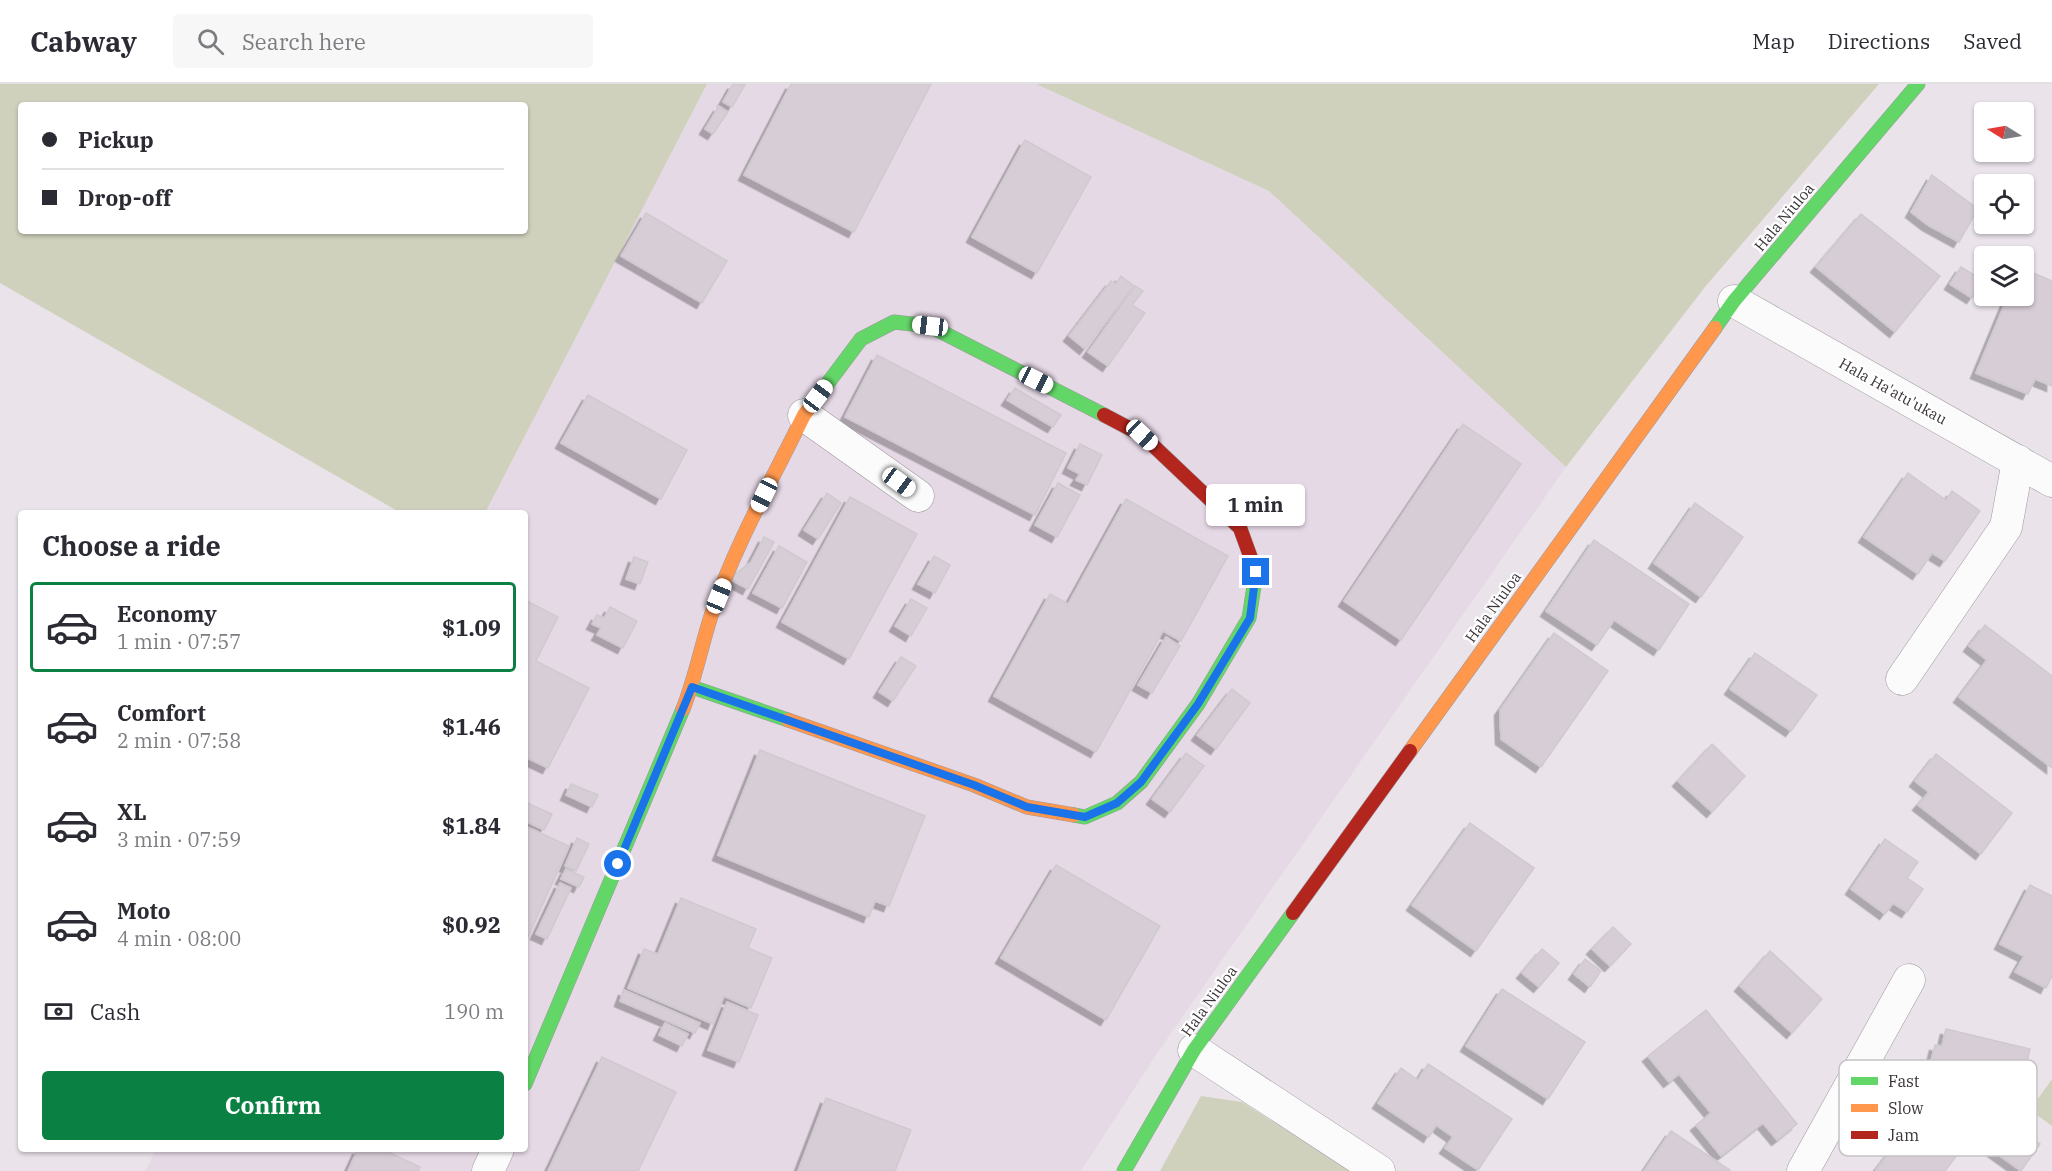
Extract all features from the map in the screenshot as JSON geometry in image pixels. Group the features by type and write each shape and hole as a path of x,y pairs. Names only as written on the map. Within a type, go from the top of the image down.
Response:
{"street":[{"name":"Hala Niuloa","path":"1124,1171 1194,1050 1734,301 1918,84"},
{"name":"Hala Ha'atu'ukau","path":"1734,301 2052,481"},
{"path":"528,1077 692,687 711,616 744,536 804,415 861,339 894,322 930,326 1142,435 1240,528 1256,572 1250,618 1198,704 1141,782 1117,803 1085,817 1027,807 974,785 692,687"},
{"path":"804,415 918,496"},
{"path":"1902,679 2006,527 2018,461"},
{"path":"1865,1060 1909,980"},
{"path":"1194,1050 1379,1171"},
{"path":"1803,1171 1839,1106"},
{"path":"488,1171 497,1152"}],"shaded area":[{"path":"707,84 1036,84 1269,191 1566,467 1158,1052 1081,1171 145,1171 154,1152 528,1152 528,510 487,510"}],"green space":[{"path":"0,84 707,84 487,510 396,510 0,283"},
{"path":"1036,84 1879,84 1705,287 1566,467 1269,191"},
{"path":"2052,1079 2052,1126 2037,1115 2037,1100"},
{"path":"1201,1096 1242,1102 1350,1171 1160,1171"}],"building":[{"path":"733,84 745,85 732,107 723,102"},
{"path":"791,84 931,84 854,232 744,175"},
{"path":"719,106 728,112 713,134 705,129"},
{"path":"1025,140 1091,177 1037,273 972,237"},
{"path":"1932,175 1974,206 1974,216 1959,242 1928,225 1911,212"},
{"path":"646,213 727,261 702,303 621,256"},
{"path":"1861,214 1940,276 1895,332 1816,267"},
{"path":"1961,267 1974,275 1974,295 1972,298 1950,284"},
{"path":"2034,273 2052,281 2052,386 2035,379 2028,394 1976,373 2004,306 2034,306"},
{"path":"1121,276 1134,286 1085,349 1069,336 1111,281 1116,284"},
{"path":"1135,286 1143,291 1132,305 1145,313 1108,366 1088,352"},
{"path":"877,355 1066,453 1035,515 845,417"},
{"path":"1015,388 1061,415 1053,427 1007,400"},
{"path":"588,395 687,450 661,499 561,443"},
{"path":"1463,424 1521,464 1401,640 1344,601"},
{"path":"1080,444 1102,455 1087,485 1076,480 1080,474 1068,468"},
{"path":"1908,473 1946,500 1952,491 1980,511 1945,561 1932,553 1918,574 1864,537"},
{"path":"1058,483 1080,495 1057,537 1035,525"},
{"path":"827,493 841,503 818,539 804,530"},
{"path":"850,497 917,534 849,659 782,622"},
{"path":"1126,499 1228,556 1181,641 1163,631 1096,752 994,696 1050,594 1068,604"},
{"path":"1695,503 1743,537 1701,597 1654,563"},
{"path":"764,537 774,542 748,589 729,579 751,562"},
{"path":"1594,540 1689,604 1659,650 1614,620 1597,645 1546,611"},
{"path":"779,546 807,562 782,608 753,593"},
{"path":"934,556 950,565 935,593 918,584"},
{"path":"634,557 648,562 640,584 626,579"},
{"path":"911,599 927,608 911,636 895,626"},
{"path":"528,602 558,617 536,661 589,688 548,768 528,758"},
{"path":"610,607 637,621 623,648 597,635 601,628 592,624 597,615 604,618"},
{"path":"1985,625 2052,676 2052,768 1959,697 1987,660 1969,646"},
{"path":"1554,633 1608,671 1541,767 1501,739 1500,710"},
{"path":"1166,637 1180,646 1152,693 1138,685"},
{"path":"1755,653 1817,695 1791,731 1730,689"},
{"path":"901,657 916,666 893,701 879,692"},
{"path":"1232,689 1250,703 1216,749 1197,735"},
{"path":"1712,744 1745,776 1712,812 1678,781"},
{"path":"760,750 925,816 889,906 875,901 869,917 718,855"},
{"path":"1186,753 1204,766 1170,812 1152,799"},
{"path":"1936,754 2012,813 1981,854 1918,805 1929,792 1915,781"},
{"path":"571,784 598,795 592,807 566,795"},
{"path":"528,803 552,814 544,830 528,822"},
{"path":"1470,823 1534,868 1476,951 1412,905"},
{"path":"528,827 569,846 528,937"},
{"path":"577,838 589,844 576,871 565,866"},
{"path":"1885,839 1918,862 1907,878 1923,889 1907,912 1893,903 1885,914 1851,889"},
{"path":"1056,865 1160,926 1106,1020 1001,958"},
{"path":"566,869 584,877 579,887 561,879"},
{"path":"560,883 571,888 547,939 536,934"},
{"path":"2030,885 2052,896 2052,976 2046,988 2015,972 2024,956 2000,944"},
{"path":"681,898 756,929 748,948 772,958 751,1008 724,996 713,1024 628,988 644,949 658,954"},
{"path":"1613,927 1631,944 1610,966 1592,949"},
{"path":"1542,949 1559,963 1539,987 1522,973"},
{"path":"1770,951 1822,999 1792,1033 1740,986"},
{"path":"1585,959 1601,971 1590,987 1574,974"},
{"path":"1502,989 1585,1042 1548,1099 1466,1046"},
{"path":"624,990 700,1023 695,1033 620,1001"},
{"path":"727,1002 758,1015 739,1062 708,1050"},
{"path":"1706,1010 1797,1124 1777,1140 1763,1123 1721,1156 1696,1125 1711,1113 1679,1074 1669,1082 1648,1056"},
{"path":"665,1023 688,1034 682,1046 659,1035"},
{"path":"1946,1029 2030,1049 2027,1060 1931,1060 1935,1045 1942,1046"},
{"path":"602,1057 676,1092 638,1171 548,1171"},
{"path":"1428,1064 1512,1119 1478,1170 1445,1148 1453,1137 1436,1125 1429,1137 1378,1103 1401,1068 1418,1080"},
{"path":"826,1098 911,1130 895,1171 798,1171"},
{"path":"1671,1131 1730,1170 1644,1171"},
{"path":"357,1152 388,1152 420,1167 418,1171 348,1171"},
{"path":"1887,1156 1956,1156 1945,1171 1876,1170"},
{"path":"2000,1156 2032,1156 2021,1171"}],"traffic: fast":[{"path":"1715,328 1734,301 1918,84"},
{"path":"810,407 861,339 894,322 930,326 1104,415"},
{"path":"1074,815 1085,817 1117,803 1141,782 1198,704 1249,618 1255,580"},
{"path":"692,687 788,720"},
{"path":"528,1077 683,709"},
{"path":"1124,1171 1194,1050 1293,913"}],"traffic: slow":[{"path":"1410,751 1715,328"},
{"path":"683,709 720,590 742,539 810,407"},
{"path":"788,720 974,785 1027,807 1074,815"}],"traffic: jam":[{"path":"1104,415 1142,435 1240,528 1256,572 1255,580"},
{"path":"1293,913 1410,751"}],"route":[{"path":"618,864 692,687 974,785 1027,807 1085,817 1117,803 1141,782 1198,704 1250,618 1256,572"}]}
